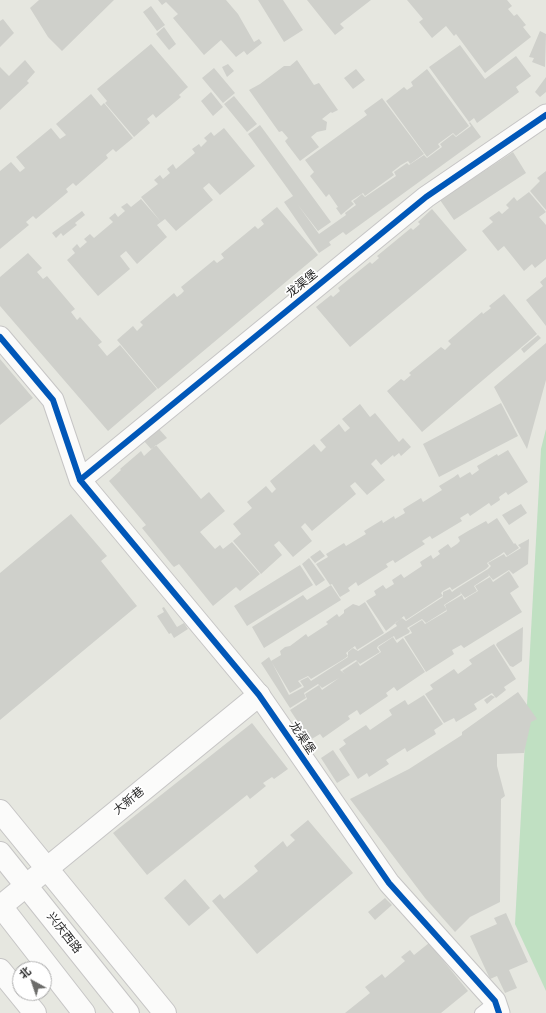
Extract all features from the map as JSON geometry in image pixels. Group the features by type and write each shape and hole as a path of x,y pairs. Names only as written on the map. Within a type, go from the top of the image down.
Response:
{"street":[{"name":"龙渠堡","path":"80,480 426,197 546,115"},
{"name":"龙渠堡","path":"0,337 53,400 80,480 259,695 389,883 491,1009"},
{"name":"大新巷","path":"0,906 259,695"},
{"path":"0,811 165,1013"},
{"name":"兴庆西路","path":"0,853 128,1013"},
{"path":"0,906 84,1013"},
{"path":"0,970 35,1013"}],"green space":[{"path":"546,429 546,991 515,924 541,449"}],"building":[{"path":"39,0 114,0 62,51 48,37 30,8"},
{"path":"158,0 226,0 238,14 254,42 259,39 262,43 247,55 244,51 236,57 221,40 204,55 173,18 178,14 166,2 162,5"},
{"path":"258,0 283,0 303,30 284,42"},
{"path":"307,0 371,0 340,24 344,28 335,35"},
{"path":"407,0 507,0 512,6 508,9 514,16 517,14 526,25 523,27 531,37 485,73 456,34 454,36 446,26 432,38 419,22 423,19"},
{"path":"151,6 165,25 157,31 143,12"},
{"path":"3,19 14,33 0,47 0,21"},
{"path":"164,27 176,44 169,50 156,34"},
{"path":"540,31 546,34 545,67 532,62 534,58 529,57"},
{"path":"151,44 188,87 179,95 181,97 156,118 153,114 147,119 150,123 134,137 105,103 107,101 97,89"},
{"path":"460,45 485,79 516,56 531,76 516,87 519,92 477,123 474,118 469,122 429,67"},
{"path":"25,60 35,72 27,81 29,83 0,110 0,67 9,76"},
{"path":"297,60 314,85 319,83 338,110 332,113 331,112 322,119 327,122 326,130 317,132 311,137 319,147 300,161 285,141 288,138 282,131 279,132 249,90 260,84 284,66 290,66"},
{"path":"228,64 234,71 227,77 222,67"},
{"path":"214,68 235,93 223,103 202,78"},
{"path":"356,69 365,80 353,89 344,78"},
{"path":"427,69 469,126 456,136 453,133 438,144 440,147 427,157 386,101 404,87 407,90 413,86 411,82"},
{"path":"546,77 546,92 540,97 535,92"},
{"path":"211,92 223,107 213,116 201,101"},
{"path":"91,94 101,106 104,103 133,138 116,152 113,149 106,155 108,158 76,186 73,183 66,189 68,192 36,219 33,216 26,222 29,225 0,249 0,171 11,162 20,172 25,168 16,157 51,128 60,139 66,135 56,124"},
{"path":"234,96 257,124 247,132 224,104"},
{"path":"382,98 424,154 410,164 408,161 401,165 392,172 394,175 365,196 363,193 351,201 354,204 341,215 336,208 338,207 329,194 326,197 310,176 314,172 305,160 367,115 364,111"},
{"path":"470,122 481,137 346,235 343,232 329,242 331,245 319,253 284,202 293,196 248,134 260,125 331,222 318,231 298,205 319,234 346,215 345,213 356,205 353,201 362,194 365,197 396,176 394,172 407,163 409,165 424,155 427,158 442,147 440,144 453,134 456,137 471,126 469,123"},
{"path":"224,128 255,166 220,195 209,183 203,188 213,200 176,231 165,219 161,222 141,197 158,184 154,180 160,175 163,179 170,173 167,169 173,164 176,169 195,153 192,149 199,144 201,147 207,141 204,138 211,132 214,136"},
{"path":"513,152 526,173 454,220 440,200"},
{"path":"546,171 546,210 530,191 540,181 537,178"},
{"path":"529,192 546,212 539,217 546,225 546,259 535,268 532,264 524,271 504,246 498,251 482,231 493,222 489,218 499,211 502,214 509,208 506,205 514,197 517,201"},
{"path":"141,199 161,222 157,225 167,237 137,264 126,251 120,256 130,269 98,296 67,260 75,253 72,249 77,244 80,248 87,242 84,239 90,234 94,238 113,222 109,218 115,213 118,217 125,211 121,207 127,203 131,207"},
{"path":"277,207 318,255 158,389 117,340 133,326 137,331 143,325 140,322 174,293 177,297 181,294 184,291 181,287 214,260 217,263 224,258 221,254 255,226 258,229 264,224 261,220"},
{"path":"432,209 467,250 350,347 316,307 331,295 333,297 340,291 338,288 370,262 372,264 379,258 377,256 411,228 413,230 420,224 418,222"},
{"path":"82,211 85,215 75,223 77,225 63,236 61,233 56,238 52,233"},
{"path":"28,253 42,268 37,272 43,279 47,276 75,309 71,312 77,320 80,317 102,342 98,345 107,356 120,345 157,389 108,431 0,306 0,277"},
{"path":"546,277 546,326 526,300 543,286 540,282"},
{"path":"504,294 537,334 422,432 387,391 401,379 404,381 411,375 409,373 441,347 445,350 451,344 448,341 482,312 483,314 491,308 489,306"},
{"path":"538,335 541,338 524,353 521,349"},
{"path":"546,343 546,380 527,449 494,387"},
{"path":"0,359 33,398 0,425"},
{"path":"501,403 518,436 439,477 423,444"},
{"path":"360,404 370,417 375,413 399,442 403,438 411,447 401,456 399,453 394,457 393,455 381,465 376,459 371,464 385,480 367,495 355,482 350,486 356,494 312,531 305,523 301,527 312,541 293,557 279,541 274,545 282,555 261,574 233,541 241,534 233,524 252,508 247,502 266,486 272,493 276,489 270,481 314,444 321,452 326,447 320,440 339,424 345,432 350,428 342,419"},
{"path":"159,429 167,438 151,449 144,441"},
{"path":"156,445 201,499 209,492 225,511 200,532 215,549 220,545 223,549 232,542 260,574 240,591 236,587 213,606 179,564 174,567 172,565 142,528 146,525 109,481 121,470 120,469 141,451 144,456"},
{"path":"508,450 528,482 508,495 506,492 499,497 500,500 491,506 489,503 470,516 468,513 460,518 462,521 432,539 430,536 422,541 425,544 395,563 393,560 386,564 388,567 358,586 356,582 348,588 350,591 340,597 332,584 330,585 316,564 328,557 326,554 344,543 346,546 366,534 364,531 382,520 383,523 394,516 395,519 405,513 403,509 421,498 423,502 442,490 439,486 458,474 460,478 470,472 472,475 479,470 477,466 497,454 498,456"},
{"path":"521,504 527,513 509,525 502,515"},
{"path":"71,514 107,556 101,561 137,606 0,720 0,573"},
{"path":"497,518 514,544 515,543 519,548 507,556 504,552 487,563 489,566 486,569 452,590 450,587 443,591 441,593 443,596 406,620 404,616 386,631 366,601 376,595 374,591 383,585 386,589 394,584 392,580 401,574 404,578 422,566 420,562 431,555 433,559 440,554 438,551 448,544 451,548 457,544 460,541 458,537 486,521 488,524"},
{"path":"529,539 528,564 513,574 509,570 493,580 488,574 489,576 474,586 477,591 465,598 460,592 461,594 444,605 447,610 426,623 422,619 407,628 410,631 409,633 396,640 394,636 378,646 377,648 380,652 360,664 357,661 360,666 381,652 378,647 393,637 397,643 403,638 425,672 397,691 394,687 386,693 388,696 360,715 357,710 348,716 350,719 323,738 320,734 310,740 290,710 307,699 305,694 319,685 318,684 304,693 306,698 290,708 261,663 269,657 289,695 304,687 300,681 308,677 311,681 348,657 348,652 353,648 358,651 397,626 395,623 402,618 406,621 443,597 443,592 450,589 452,592 488,569 491,566 488,563 504,554 506,557 508,556 521,548 518,545","holes":["356,660 357,661 342,671 345,674 340,670","339,678 322,690 319,685 322,688"]},
{"path":"320,550 325,556 315,563 310,557"},
{"path":"309,558 325,580 316,586 302,564"},
{"path":"300,565 313,585 247,626 234,606"},
{"path":"509,571 519,587 510,593 522,612 464,648 461,645 452,650 454,654 426,672 404,637 412,633 409,628 422,620 425,624 447,611 445,605 462,595 464,600 478,591 475,586 490,577 493,582"},
{"path":"331,585 341,600 264,648 252,627 303,595 307,600"},
{"path":"365,602 384,633 357,650 355,646 346,653 348,656 344,659 311,679 308,676 298,681 302,686 290,693 271,661 281,655 280,651 285,647 290,646 306,634 308,637 328,624 326,622 337,614 339,617 344,613 344,610 353,604 359,606"},
{"path":"164,607 177,627 184,623 188,629 174,638 171,633 169,634 157,616 164,612 162,608"},
{"path":"523,627 522,661 513,667 510,666 496,645"},
{"path":"494,644 516,679 504,687 506,690 496,698 492,693 474,704 477,709 476,710 456,722 454,718 444,723 425,694 433,689 430,685 454,669 458,674 472,664 469,660"},
{"path":"518,692 537,719 531,722 524,753 497,754 497,766 505,796 501,799 500,902 470,917 455,932 425,898 350,799 409,769 462,735 462,732"},
{"path":"424,695 443,724 434,730 436,734 407,752 405,748 386,760 389,764 369,777 367,773 358,779 339,749 346,744 343,740 366,725 370,730 392,715 389,710 405,700 408,705"},
{"path":"491,695 495,697 487,704 484,700"},
{"path":"252,723 288,769 274,779 272,777 263,783 266,786 250,799 247,795 147,875 113,833"},
{"path":"333,750 350,775 337,783 321,758"},
{"path":"308,820 353,873 257,954 212,901 220,894 224,899 258,871 254,866 283,841 287,847 295,840 290,835"},
{"path":"185,879 210,908 189,926 164,898"},
{"path":"385,898 392,905 375,920 368,912"},
{"path":"506,913 528,962 509,970 517,988 505,993 497,976 490,979 470,936 497,924 494,918"},
{"path":"429,943 468,991 441,1013 345,1013 370,993 365,987 382,974 385,978 405,961 401,957 410,950 414,955"}],"cycle path":[{"path":"80,480 426,197 546,115"},
{"path":"0,337 53,400 80,480 259,695 389,883 495,1001 499,1013"}]}
